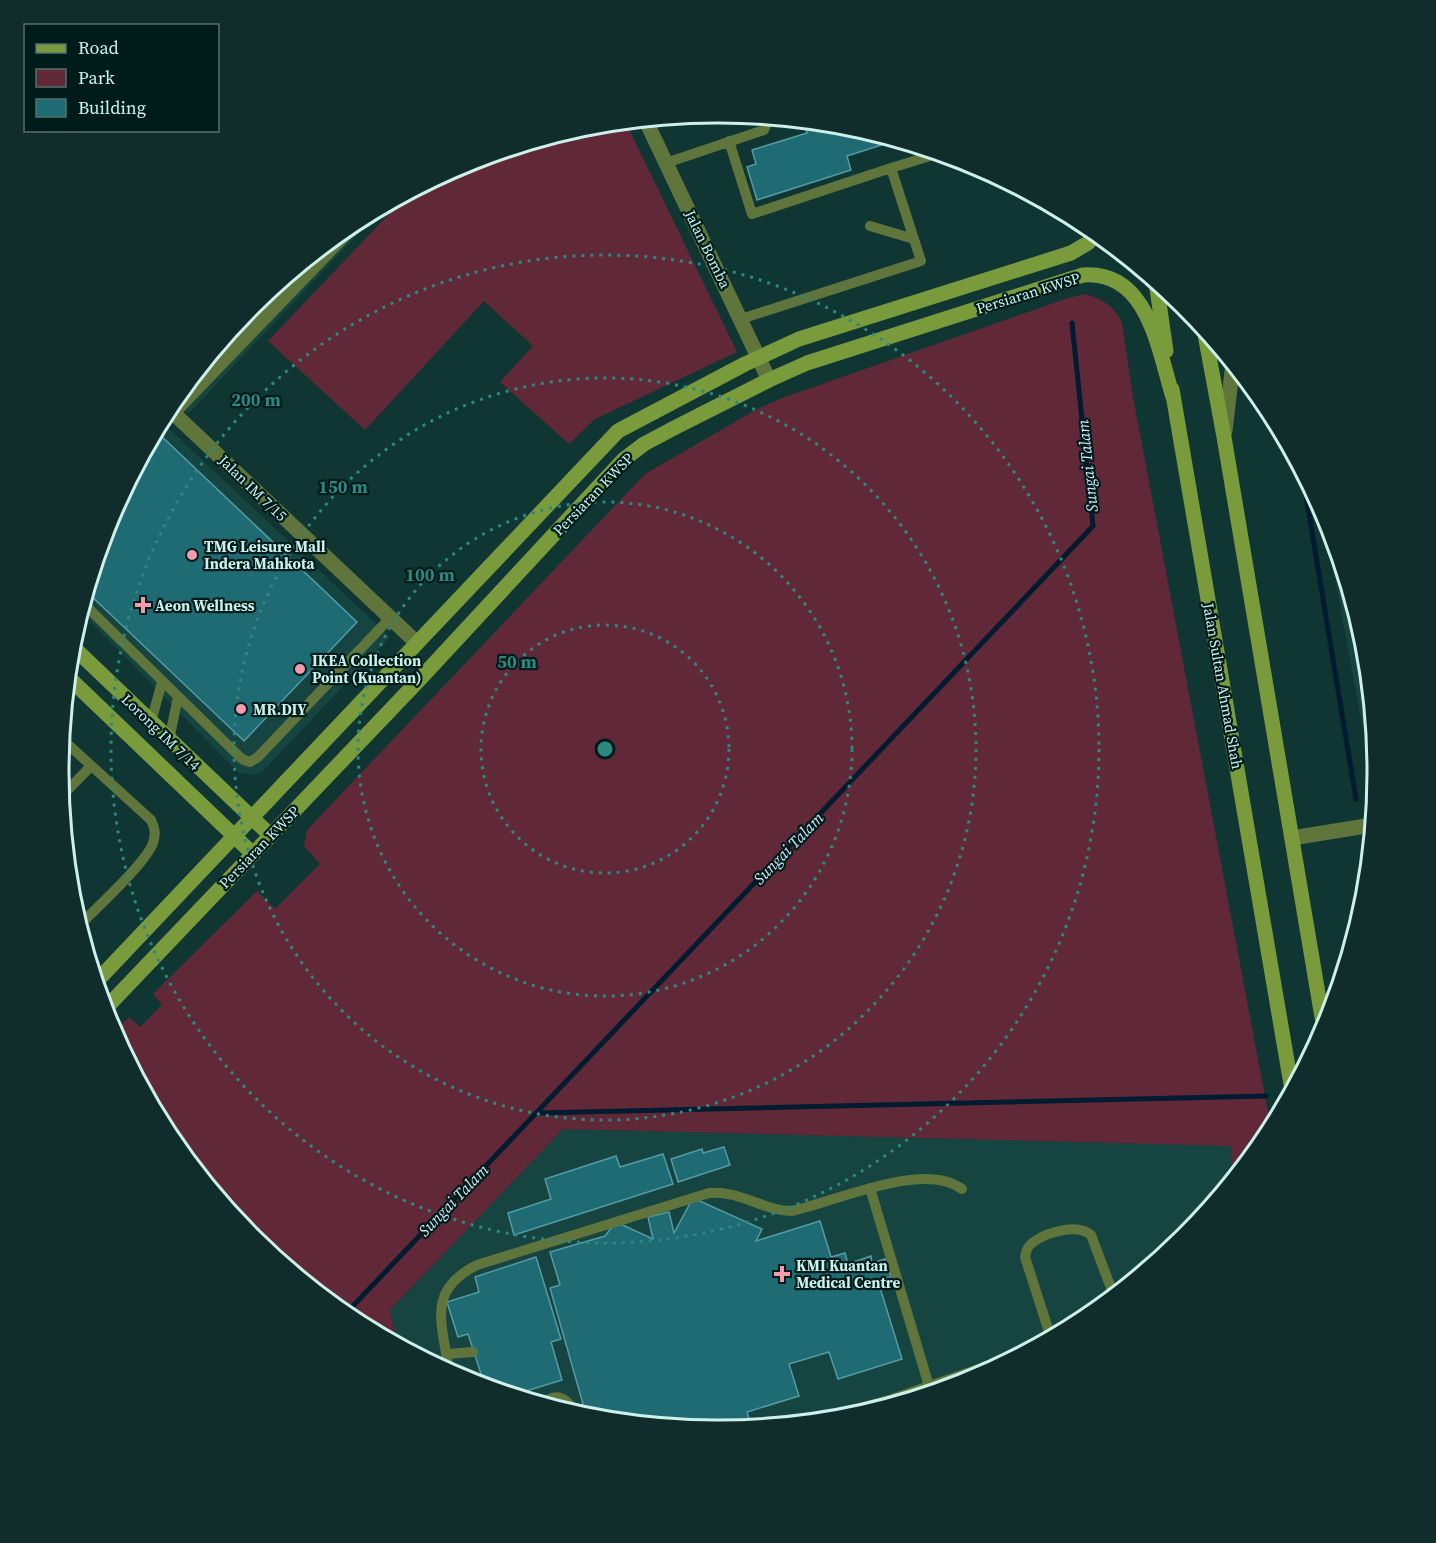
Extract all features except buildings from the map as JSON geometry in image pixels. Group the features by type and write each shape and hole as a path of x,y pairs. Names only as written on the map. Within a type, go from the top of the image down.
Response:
{"street":[{"name":"Jalan Bomba","path":"649,127 769,380"},
{"name":"Persiaran KWSP","path":"101,972 235,837 618,431 759,357 811,335 1071,253 1090,240"},
{"path":"200,381 312,266"},
{"name":"Persiaran KWSP","path":"111,1002 419,680 633,451 769,380 845,350 1073,277 1094,274 1114,278 1129,289 1139,303 1151,329 1173,397"},
{"name":"Jalan Sultan Ahmad Shah","path":"1158,295 1173,397 1290,1078"},
{"path":"1207,345 1321,1012"},
{"path":"1224,437 1232,374"},
{"name":"Jalan IM 7/15","path":"176,415 417,643"},
{"name":"Lorong IM 7/14","path":"80,653 270,835"},
{"path":"399,662 419,680"},
{"name":"Lorong IM 7/14","path":"75,684 252,854"},
{"path":"1292,838 1365,826"}],"lane":[{"path":"666,163 764,130 766,125"},
{"path":"729,141 752,214 927,157"},
{"path":"741,319 921,261 891,168"},
{"path":"870,226 914,238"},
{"path":"90,610 242,759 250,762 258,757 390,618"},
{"path":"151,722 162,681"},
{"path":"169,740 178,697"},
{"path":"70,746 151,820 155,835 146,856 86,919"},
{"path":"69,788 91,766"},
{"path":"448,1361 441,1305 444,1294 456,1277 477,1265 709,1192 722,1191 782,1211 792,1211 870,1188 913,1179 944,1180 962,1189"},
{"path":"870,1188 929,1385"},
{"path":"1048,1330 1025,1257 1026,1250 1035,1240 1068,1229 1085,1230 1091,1235 1111,1288"},
{"path":"447,1354 473,1352"},
{"path":"551,1398 559,1396 570,1403"}],"shaded area":[{"path":"364,228 188,414 181,407 203,376 259,313 323,257"},
{"name":"TMG Leisure Mall Indera Mahkota","path":"168,428 390,637 262,772 254,775 239,773 87,619 103,563 118,523 136,484"},
{"path":"1332,560 1355,645 1366,750"},
{"name":"KMI Kuantan Medical Centre","path":"563,1129 1231,1146 1232,1169 1206,1199 1146,1259 1079,1311 1005,1354 966,1371 927,1386 845,1408 803,1415 718,1420 633,1415 591,1408 509,1386 431,1354 395,1335 390,1310"}],"green space":[{"path":"629,129 737,352 595,419 569,444 500,382 533,346 484,301 365,430 268,341 394,209 431,189 509,157 591,135"},
{"path":"1085,294 1097,298 1116,312 1122,323 1133,397 1269,1115 1258,1132 1232,1169 1231,1146 563,1129 390,1310 395,1335 357,1311 290,1259 259,1230 203,1167 156,1096 120,1025 129,1017 140,1027 162,1005 153,994 257,891 275,909 320,864 304,846 307,830 645,474 759,408 782,398"}],"waterway":[{"name":"Sungai Talam","path":"352,1307 1093,526 1072,323"},
{"path":"1306,498 1356,799"},
{"path":"537,1113 1266,1096"}],"place":[{"name":"TMG Leisure Mall Indera Mahkota","path":"192,555"},
{"name":"Aeon Wellness","path":"143,605"},
{"name":"IKEA Collection Point (Kuantan)","path":"300,669"},
{"name":"MR.DIY","path":"241,709"},
{"name":"KMI Kuantan Medical Centre","path":"782,1274"}]}
